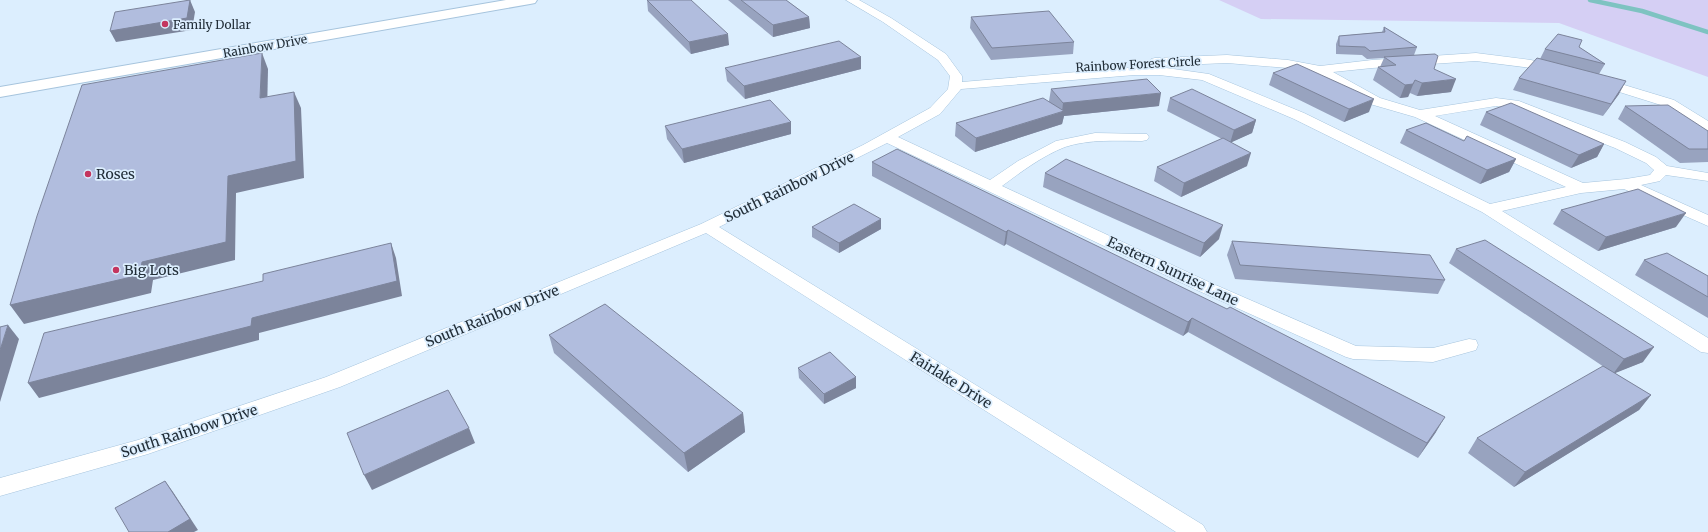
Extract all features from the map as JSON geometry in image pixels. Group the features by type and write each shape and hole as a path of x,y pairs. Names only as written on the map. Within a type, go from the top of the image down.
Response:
{"street":[{"name":"Rainbow Drive","path":"0,92 530,0"},
{"path":"851,0 886,20 942,57 956,81 1129,67 1205,77 1236,89 1299,116 1488,209 1708,347"},
{"path":"1320,70 1379,63 1476,57 1531,64 1568,74"},
{"name":"Rainbow Forest Circle","path":"1129,67 1227,59 1288,64 1320,70"},
{"path":"1320,70 1375,101 1420,114 1581,188"},
{"path":"1589,79 1669,103 1708,127"},
{"name":"South Rainbow Drive","path":"0,487 140,448 326,385 707,227 888,138 935,111 954,90 956,81"},
{"path":"1420,114 1496,102 1514,104 1620,145 1651,160 1662,170 1708,177"},
{"path":"991,186 1023,164 1061,144 1095,137 1142,137"},
{"name":"Eastern Sunrise Lane","path":"888,138 1205,286 1353,352 1433,355 1469,345"},
{"path":"1488,209 1581,188 1626,184 1655,178 1662,170"},
{"path":"1626,184 1708,221"},
{"name":"Fairlake Drive","path":"707,227 1195,532"}],"shaded area":[{"path":"1219,0 1708,0 1708,77 1559,23 1261,19"}],"building":[{"path":"190,0 187,18 110,31 115,12"},
{"path":"647,0 691,0 728,34 689,42"},
{"path":"741,0 786,0 809,17 773,25"},
{"path":"1049,11 1074,42 992,48 971,17"},
{"path":"1384,27 1417,47 1370,51 1365,47 1339,46 1339,36 1385,32"},
{"path":"1558,34 1582,40 1579,47 1605,64 1545,49"},
{"path":"839,41 861,57 744,86 725,68"},
{"path":"262,53 260,98 294,92 296,161 228,176 226,242 142,262 140,275 10,305 37,216 82,85"},
{"path":"1435,54 1438,56 1434,69 1456,79 1422,83 1415,80 1413,84 1405,85 1378,67 1396,65 1384,57"},
{"path":"1537,58 1626,81 1611,104 1519,78"},
{"path":"1297,64 1374,99 1349,109 1273,73"},
{"path":"1147,79 1161,93 1063,103 1051,89"},
{"path":"1192,89 1256,120 1234,130 1170,98"},
{"path":"1043,98 1064,111 976,138 956,123"},
{"path":"770,100 791,122 682,149 665,126"},
{"path":"1511,103 1604,144 1579,155 1486,112"},
{"path":"1668,105 1708,131 1708,149 1689,149 1625,106"},
{"path":"1426,123 1464,141 1467,136 1516,159 1487,170 1406,130"},
{"path":"1223,138 1251,153 1184,183 1157,167"},
{"path":"897,149 1227,309 1230,307 1445,417 1427,443 1192,318 1188,322 1008,230 1006,232 872,162"},
{"path":"1066,159 1223,225 1204,243 1045,173"},
{"path":"1638,189 1686,213 1606,237 1561,210"},
{"path":"854,204 881,219 839,243 812,227"},
{"path":"1485,240 1654,347 1624,359 1456,249"},
{"path":"1232,241 1430,255 1445,280 1240,265"},
{"path":"391,243 397,281 252,318 251,326 28,383 44,333 263,281 263,274"},
{"path":"1667,253 1708,276 1708,297 1644,260"},
{"path":"605,304 743,413 684,453 549,335"},
{"path":"8,325 0,350 0,327"},
{"path":"830,352 856,377 824,394 798,368"},
{"path":"1603,366 1651,395 1525,472 1477,438"},
{"path":"448,390 469,428 364,475 347,433"},
{"path":"165,481 190,519 168,532 129,532 115,508"}],"waterway":[{"path":"1590,0 1642,11 1708,32"}],"place":[{"name":"Family Dollar","path":"165,24"},
{"name":"Roses","path":"88,174"},
{"name":"Big Lots","path":"116,270"}]}
